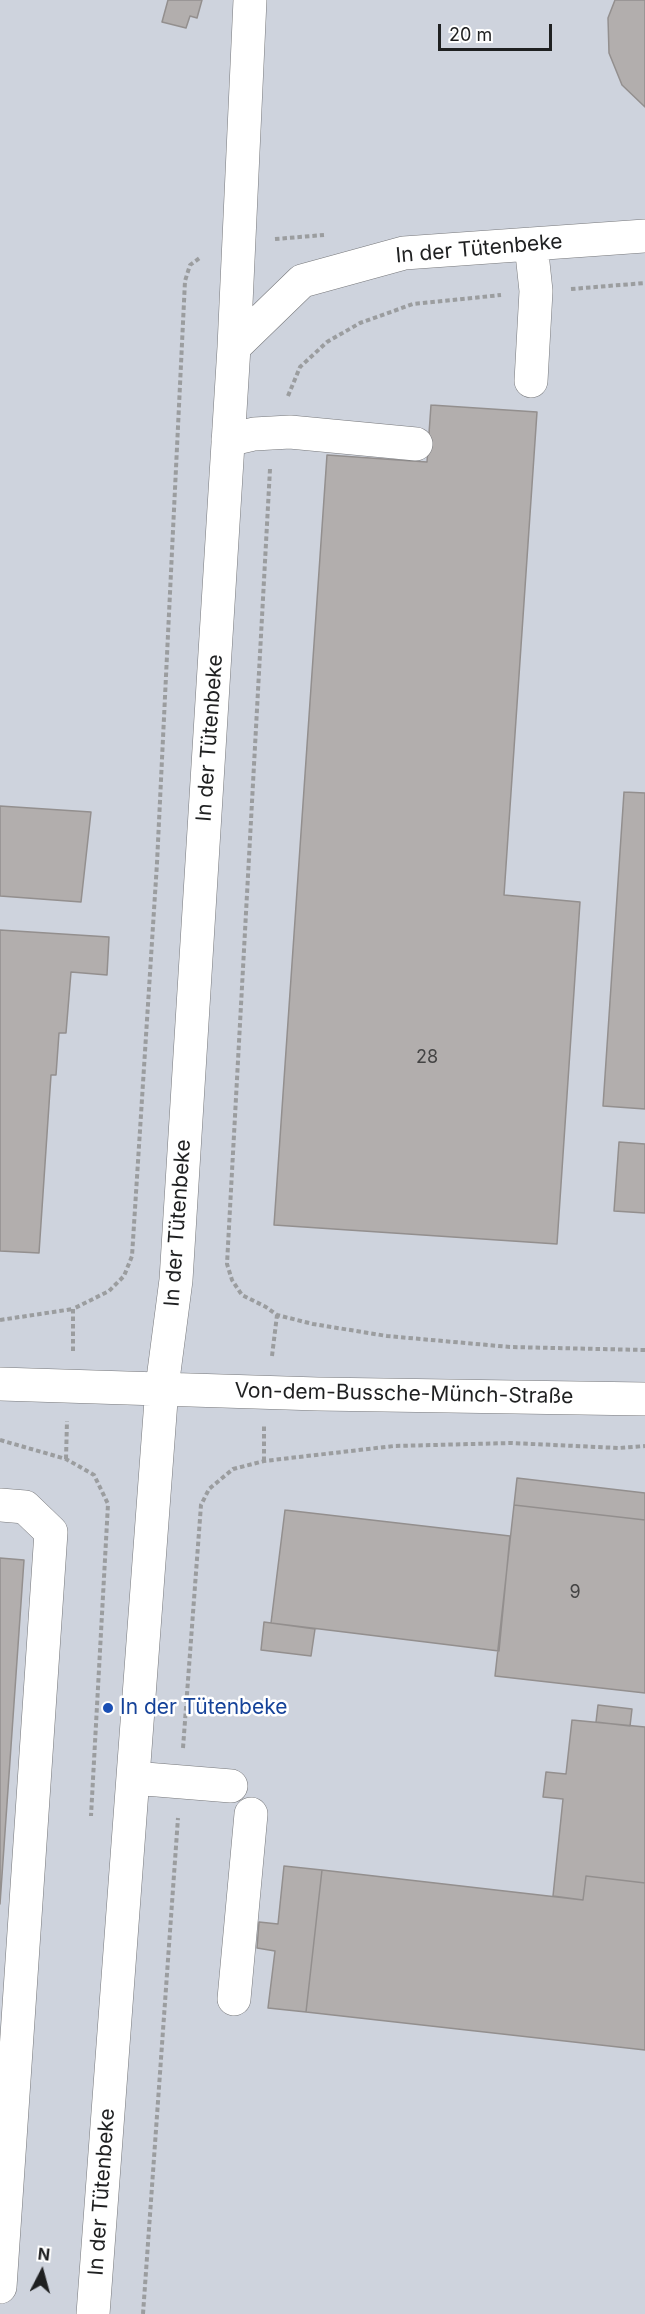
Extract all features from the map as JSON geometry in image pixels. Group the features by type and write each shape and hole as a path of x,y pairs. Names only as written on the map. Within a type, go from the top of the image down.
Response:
{"street":[{"name":"In der Tütenbeke","path":"93,2314 162,1387 176,1280 234,347 250,0"},
{"name":"In der Tütenbeke","path":"234,347 302,281 404,253 645,236"},
{"path":"531,244 536,291 531,381"},
{"path":"228,441 276,432 416,444"},
{"name":"Von-dem-Bussche-Münch-Straße","path":"0,1384 162,1387 318,1394 645,1399"},
{"path":"0,1505 25,1507 51,1532 0,2287"},
{"path":"134,1779 231,1786"},
{"path":"234,1999 251,1814"}],"path":[{"path":"645,283 536,291 413,304 360,323 327,342 300,367 281,411 270,454 227,1264 232,1280 242,1295 277,1315 313,1324 387,1336 510,1347 645,1350"},
{"path":"0,1320 73,1309"},
{"path":"0,1440 66,1459 94,1475 108,1504 90,1821"},
{"path":"143,2314 201,1506 209,1489 232,1469 264,1461 394,1446 512,1443 619,1448 645,1446"}],"shaded area":[{"path":"0,0 645,0 645,2314 0,2314"}],"building":[{"path":"168,0 202,0 197,18 190,16 186,28 162,22"},
{"path":"615,0 645,0 645,107 622,85 609,53 608,18"},
{"path":"431,405 537,412 504,895 580,902 557,1244 274,1225 327,455 427,462"},
{"path":"624,792 645,793 645,1109 603,1106"},
{"path":"0,806 91,812 81,902 0,896"},
{"path":"0,930 109,937 107,975 71,972 66,1033 59,1033 56,1075 51,1075 39,1253 0,1251"},
{"path":"619,1142 645,1144 645,1213 614,1211"},
{"path":"517,1478 645,1493 645,1520 514,1505"},
{"path":"514,1505 645,1520 645,1693 495,1676"},
{"path":"285,1510 510,1536 499,1651 271,1623"},
{"path":"0,1558 24,1560 0,1904"},
{"path":"264,1622 315,1629 311,1656 261,1650"},
{"path":"598,1705 632,1709 630,1726 596,1722"},
{"path":"572,1720 645,1727 645,1883 586,1876 583,1900 553,1896 563,1799 543,1797 546,1772 566,1774"},
{"path":"284,1866 322,1870 306,2012 268,2008 275,1951 257,1948 259,1922 278,1924"},
{"path":"322,1870 583,1900 586,1876 645,1883 645,2050 306,2012"}],"place":[{"name":"In der Tütenbeke","path":"108,1708"}]}
